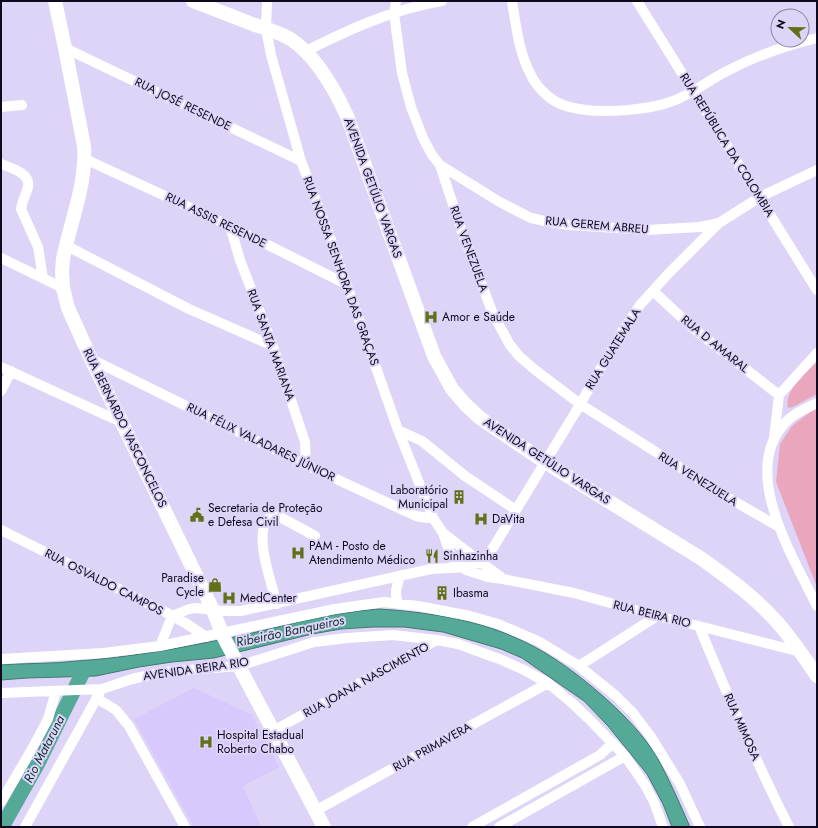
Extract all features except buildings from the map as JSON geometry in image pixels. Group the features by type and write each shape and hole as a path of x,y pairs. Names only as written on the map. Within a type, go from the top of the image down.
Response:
{"main road":[{"name":"RUA BERNARDO VASCONCELOS","path":"55,1 84,146 85,159 82,179 65,245 62,272 63,288 68,308 91,359 213,610 222,634 324,827"},
{"name":"AVENIDA GETÚLIO VARGAS","path":"193,1 292,40 326,77 338,96 347,116 434,356 452,389 466,405 480,418 545,462 702,559 742,588 776,621 801,652 817,676"}],"street":[{"name":"RUA NOSSA SENHORA DAS GRAÇAS","path":"267,1 266,29 271,55 302,161 398,430 433,518 443,533 452,556"},
{"name":"RUA VENEZUELA","path":"396,1 394,13 402,74 411,107 423,138 440,166 468,250 493,314 504,335 519,356 534,370 580,404 727,497 779,527"},
{"path":"304,52 340,34 394,13 442,1"},
{"path":"512,1 519,38 525,61 532,78 544,93 553,100 566,106 589,109 644,109 675,100 728,70 768,53 817,38"},
{"name":"RUA REPÚBLICA DA COLOMBIA","path":"638,1 817,290"},
{"name":"RUA JOSÉ RESENDE","path":"65,48 302,161"},
{"path":"1,107 22,105"},
{"name":"RUA ASSIS RESENDE","path":"85,159 230,226 346,284"},
{"path":"1,164 22,174 28,182 28,187 21,209 38,247 43,278"},
{"name":"RUA GEREM ABREU","path":"440,166 517,211 531,218 549,222 570,225 646,230 700,227 719,223"},
{"name":"RUA GUATEMALA","path":"479,562 488,556 621,333 640,305 719,223 760,196 817,170"},
{"name":"RUA SANTA MARIANA","path":"230,226 240,260 273,346 305,442 306,465"},
{"path":"65,245 189,309 273,346"},
{"path":"1,258 63,288"},
{"name":"RUA D AMARAL","path":"653,291 694,329 779,395"},
{"path":"774,439 779,395 817,353"},
{"name":"RUA FÉLIX VALADARES JÚNIOR","path":"91,359 306,465 416,516 433,518"},
{"path":"1,391 6,369 123,423"},
{"path":"817,403 801,411 783,425 770,448 767,473 768,490 779,527 817,606"},
{"path":"398,430 422,441 465,476 516,510"},
{"path":"277,604 266,562 262,533 265,523 271,516 276,516 315,536"},
{"name":"RUA OSVALDO CAMPOS","path":"1,530 172,616 206,637"},
{"name":"RUA NOSSA SENHORA DAS GRAÇAS","path":"443,533 467,551"},
{"name":"RUA BEIRA RIO","path":"431,569 452,556 457,551 467,551 502,579"},
{"path":"461,567 465,563 467,551"},
{"name":"RUA BEIRA RIO","path":"452,556 461,567 484,576 574,593 657,616 801,652"},
{"name":"RUA BEIRA RIO","path":"172,616 189,609 196,608 241,611 431,569 469,567 479,562"},
{"path":"399,604 395,596 397,584 402,575"},
{"path":"384,602 391,597 394,592 393,584 387,579"},
{"path":"1,659 103,653 160,646 335,609 384,602 448,611 498,624 538,641 579,666 616,696 633,713 651,737 680,784 700,827"},
{"path":"160,646 172,616"},
{"path":"579,666 657,616"},
{"name":"RUA MIMOSA","path":"700,626 721,679 768,786 789,827"},
{"name":"AVENIDA BEIRA RIO","path":"1,693 102,689 148,675 237,662 314,642 393,635 437,640 470,648 502,660 548,683 584,714 625,756 645,785 654,802 663,827"},
{"name":"RUA JOANA NASCIMENTO","path":"273,731 437,640"},
{"name":"RUA PRIMAVERA","path":"315,810 548,683"},
{"path":"25,827 102,689"},
{"path":"1,802 32,749 52,710 59,691"},
{"path":"96,698 116,710 129,726 184,827"},
{"path":"472,827 600,755 613,743"},
{"path":"499,827 625,756"}],"shaded area":[{"path":"817,362 817,394 793,407 788,408 789,395 793,388"},
{"path":"817,409 817,587 776,482 780,444 792,426 813,410"},
{"name":"Hospital Estadual Roberto Chabo","path":"194,688 252,715 279,767 243,786 261,826 259,827 194,827 134,719"}],"water":[{"name":"Ribeirão Banqueiros","path":"379,609 416,612 454,618 490,628 525,642 566,667 586,682 626,718 646,742 658,759 690,827 672,827 663,804 647,774 608,726 584,701 522,658 501,649 443,632 404,627 341,629 312,634 214,658 139,667 96,676 1,680 1,665 68,662 143,654 230,638 336,614"}],"waterway":[{"name":"Rio Mataruna","path":"2,827 38,763 84,670"}],"place":[{"name":"Amor e Saúde","path":"431,317"},
{"name":"Laboratório Municipal","path":"459,497"},
{"name":"Secretaria de Proteção e Defesa Civil","path":"197,515"},
{"name":"DaVita","path":"481,519"},
{"name":"PAM - Posto de Atendimento Médico","path":"298,553"},
{"name":"Sinhazinha","path":"432,556"},
{"name":"Paradise Cycle","path":"215,585"},
{"name":"Ibasma","path":"442,593"},
{"name":"MedCenter","path":"229,598"},
{"name":"Hospital Estadual Roberto Chabo","path":"206,742"}]}
